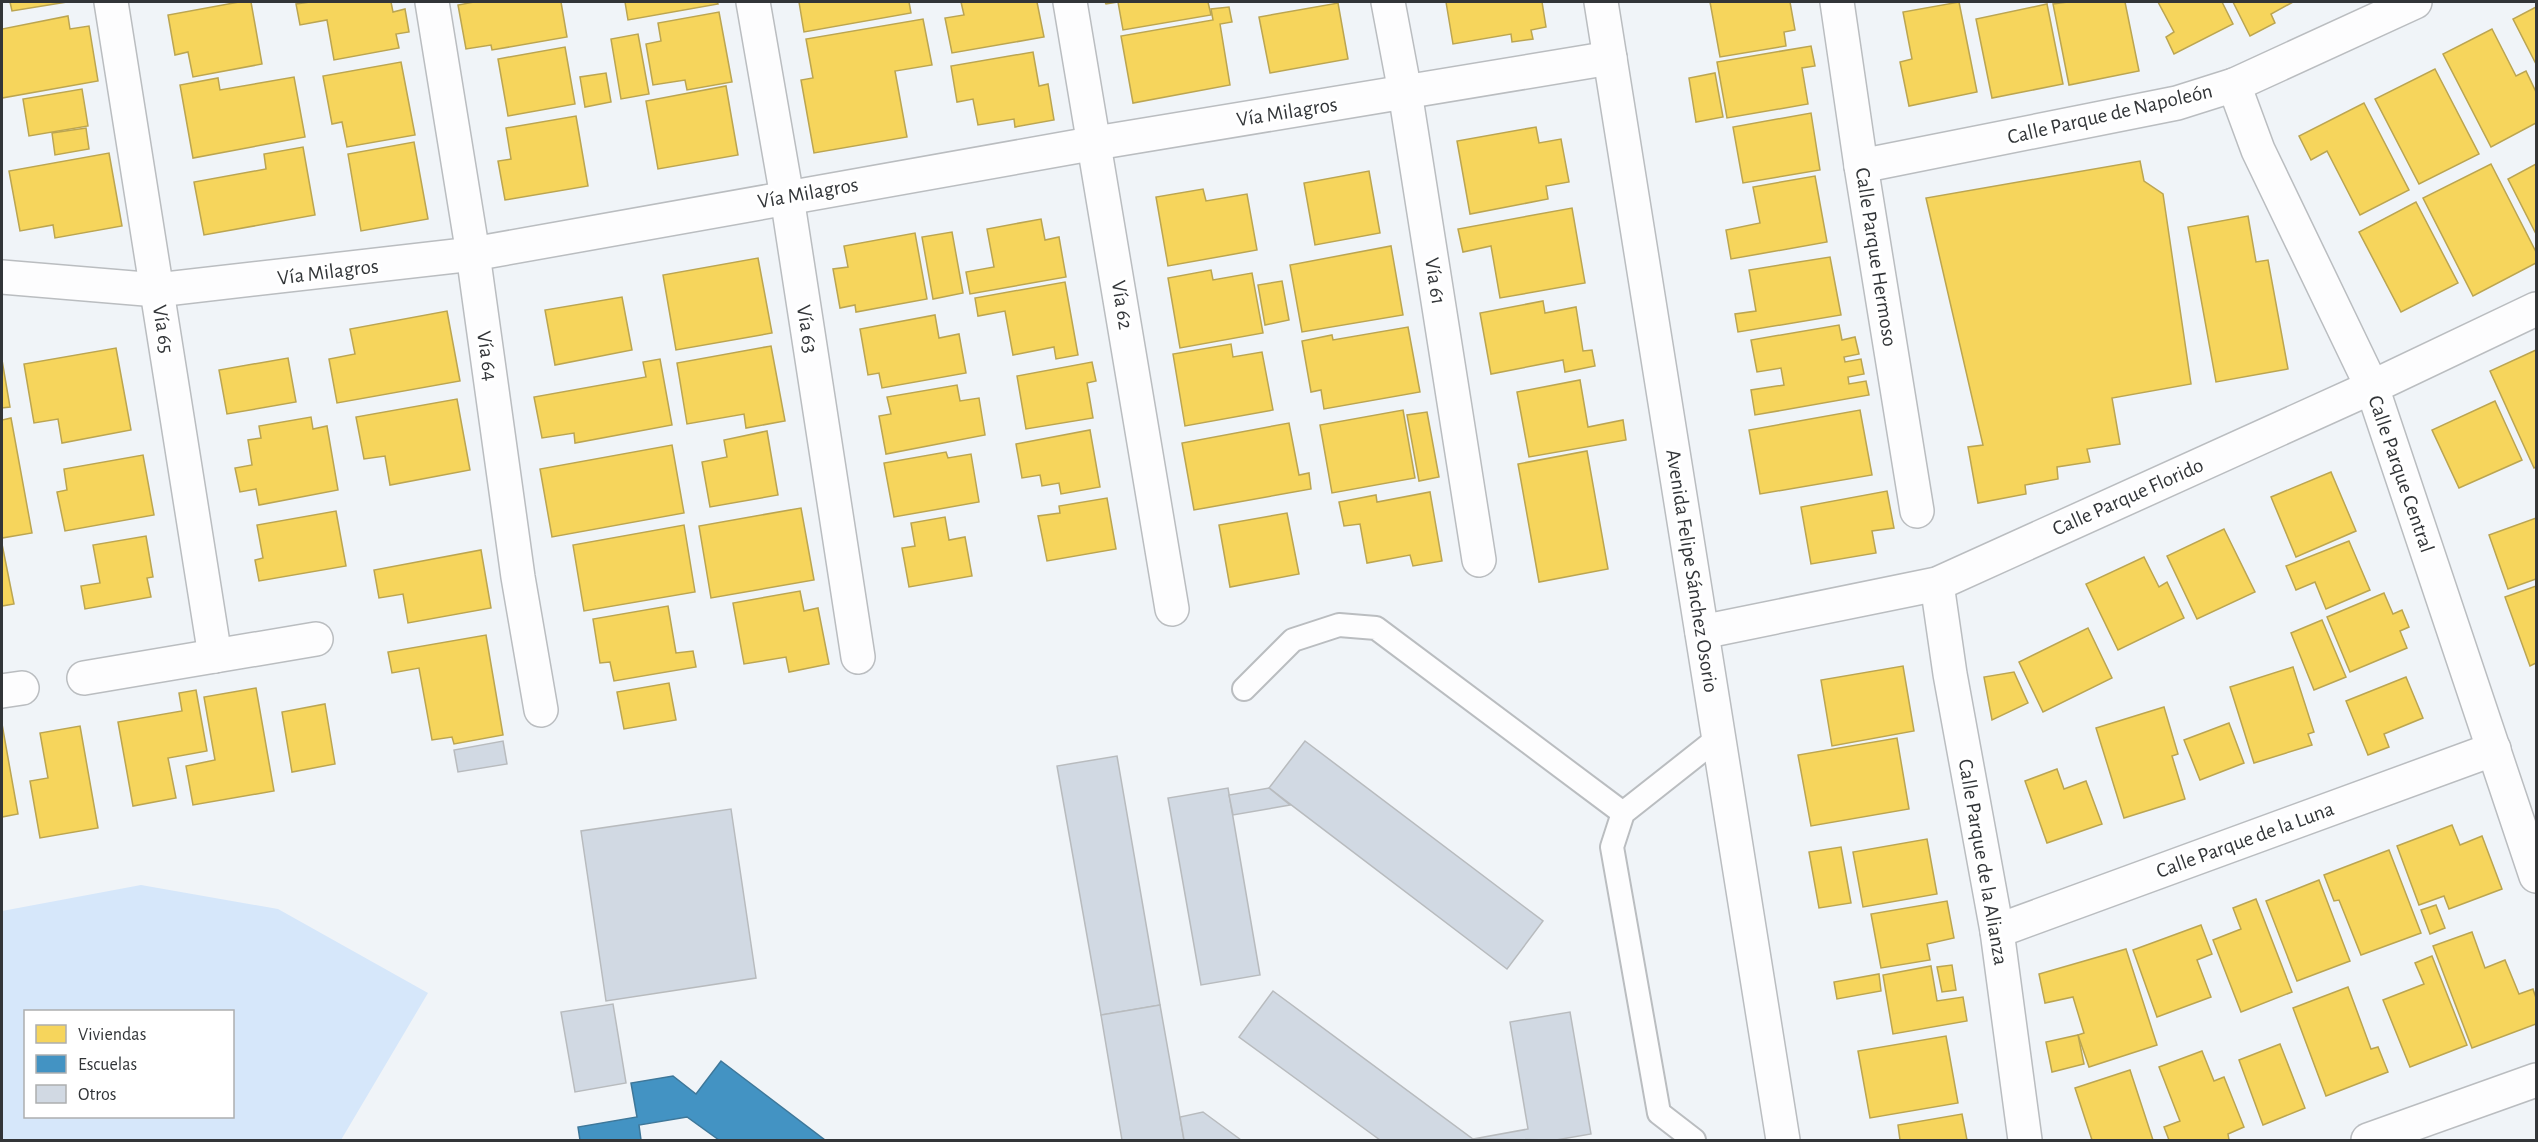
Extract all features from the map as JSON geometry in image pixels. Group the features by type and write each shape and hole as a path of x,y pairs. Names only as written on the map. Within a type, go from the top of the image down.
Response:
{"street":[{"name":"Vía 65","path":"111,2 215,656"},
{"name":"Vía 64","path":"432,2 473,254 518,577 541,710"},
{"name":"Vía 63","path":"753,2 787,197 858,657"},
{"name":"Vía 62","path":"1070,2 1096,143 1172,609"},
{"name":"Vía 61","path":"1388,2 1405,92 1479,560"},
{"name":"Avenida Felipe Sánchez Osorio","path":"1601,2 1782,1140"},
{"name":"Calle Parque Hermoso","path":"1837,2 1917,511"},
{"name":"Calle Parque de Napoleón","path":"1861,166 2176,103 2234,85 2415,2"},
{"name":"Vía Milagros","path":"2,277 157,290 473,254 1096,143 1610,58"},
{"name":"Calle Parque Central","path":"2234,85 2258,150 2372,387 2536,876"},
{"name":"Calle Parque Florido","path":"1702,632 1937,584 2372,387 2536,309"},
{"name":"Calle Parque de la Alianza","path":"1937,584 1950,675 1997,931 2025,1140"},
{"path":"84,678 316,639"},
{"name":"Calle Parque de la Luna","path":"1997,931 2493,749"},
{"path":"2368,1140 2536,1080"}],"lane":[{"path":"1244,689 1293,640 1339,625 1376,628 1623,813"},
{"path":"1694,1140 1659,1113 1612,847 1623,813 1718,738"}],"shaded area":[{"path":"141,885 278,909 428,993 341,1140 2,1140 2,911"}],"building: Viviendas":[{"path":"10,2 67,2 12,11"},
{"path":"239,2 251,2 262,64 193,77 188,52 175,55 168,15"},
{"path":"391,2 393,12 405,9 409,32 396,34 399,48 334,60 327,20 300,25 296,4"},
{"path":"474,2 561,2 567,37 492,50 491,45 466,49 458,5"},
{"path":"625,2 717,2 718,4 628,20"},
{"path":"799,2 909,2 911,13 804,32"},
{"path":"961,2 1037,2 1044,37 952,53 945,18 964,15"},
{"path":"1118,2 1208,2 1211,15 1123,30"},
{"path":"1446,2 1542,2 1546,27 1531,30 1533,39 1512,42 1511,34 1453,44"},
{"path":"1710,2 1790,2 1795,30 1784,32 1786,46 1720,57"},
{"path":"1959,2 1977,92 1909,106 1900,62 1912,59 1903,12"},
{"path":"2125,2 2139,71 2069,85 2053,4"},
{"path":"2158,2 2222,2 2233,24 2174,54 2166,37 2174,32"},
{"path":"2233,2 2293,2 2271,14 2275,23 2250,36"},
{"path":"1338,3 1348,59 1270,73 1259,17"},
{"path":"2047,4 2063,84 1992,98 1976,19"},
{"path":"1229,7 1232,22 1220,24 1230,85 1133,103 1121,36 1213,20 1211,9"},
{"path":"2536,7 2536,64 2513,19"},
{"path":"719,12 732,82 687,90 685,80 653,85 646,44 661,41 658,23"},
{"path":"68,16 70,29 89,26 98,81 2,98 2,29"},
{"path":"923,19 932,65 895,71 907,137 814,153 801,80 813,78 806,39"},
{"path":"2492,29 2516,76 2526,71 2536,92 2536,123 2491,147 2443,54"},
{"path":"638,34 649,94 621,99 611,39"},
{"path":"1811,46 1815,66 1802,68 1808,104 1727,118 1717,62"},
{"path":"565,47 575,104 508,116 498,59"},
{"path":"1033,52 1039,86 1048,84 1054,120 1015,127 1014,119 978,125 973,99 957,102 951,66"},
{"path":"401,62 415,135 347,147 342,122 332,124 323,76"},
{"path":"2435,69 2479,154 2419,184 2375,99"},
{"path":"606,73 611,102 585,107 580,77"},
{"path":"1715,73 1723,117 1696,122 1689,78"},
{"path":"294,77 305,137 193,158 180,85 218,78 220,90"},
{"path":"726,86 738,155 658,169 646,101"},
{"path":"82,89 88,126 29,136 23,99"},
{"path":"2364,103 2409,190 2360,215 2327,151 2311,160 2299,136"},
{"path":"1811,113 1820,170 1743,183 1733,127"},
{"path":"576,116 588,186 505,200 498,161 511,159 506,128"},
{"path":"1536,127 1539,143 1561,139 1569,182 1546,186 1548,199 1470,214 1457,141"},
{"path":"86,128 89,149 55,155 52,133"},
{"path":"414,142 428,219 361,231 348,154"},
{"path":"303,147 315,215 204,235 194,182 266,169 264,154"},
{"path":"109,153 122,226 55,238 53,225 20,231 9,171"},
{"path":"2140,161 2144,181 2163,194 2191,384 2112,398 2120,444 2087,449 2090,462 2057,467 2058,479 2025,485 2026,494 1978,503 1968,447 1983,445 1926,198"},
{"path":"2491,164 2536,252 2536,263 2473,296 2423,198"},
{"path":"2536,164 2536,234 2508,179"},
{"path":"1369,171 1380,233 1315,245 1304,183"},
{"path":"1815,176 1827,242 1731,259 1726,230 1760,223 1753,187"},
{"path":"1203,189 1206,201 1247,194 1257,250 1168,266 1156,197"},
{"path":"2416,202 2458,283 2401,312 2359,232"},
{"path":"1572,208 1585,283 1500,298 1491,246 1463,252 1458,229"},
{"path":"2248,216 2256,262 2268,260 2288,369 2216,382 2188,227"},
{"path":"1041,219 1045,240 1059,237 1066,277 970,294 966,272 994,267 987,229"},
{"path":"952,232 963,293 933,299 922,237"},
{"path":"915,233 927,299 856,312 855,305 840,308 833,269 848,267 844,246"},
{"path":"1391,246 1403,315 1302,332 1290,265"},
{"path":"1830,257 1841,315 1738,332 1735,314 1756,311 1749,270"},
{"path":"758,258 772,333 676,350 663,275"},
{"path":"1211,270 1213,280 1252,273 1263,333 1180,348 1168,278"},
{"path":"1282,281 1289,320 1265,325 1258,285"},
{"path":"1065,282 1078,355 1056,359 1054,347 1013,355 1005,311 978,316 975,298"},
{"path":"622,297 632,350 555,365 545,310"},
{"path":"1543,301 1545,313 1576,307 1583,351 1592,350 1595,366 1565,372 1563,360 1491,374 1480,313"},
{"path":"447,311 460,381 337,403 329,359 355,354 350,329"},
{"path":"935,315 939,338 959,334 966,373 882,388 879,373 868,375 860,329"},
{"path":"1839,325 1842,340 1855,337 1859,354 1844,357 1845,362 1861,359 1864,374 1848,377 1849,384 1866,381 1869,395 1755,415 1751,390 1784,385 1781,368 1757,372 1751,340"},
{"path":"1408,327 1420,392 1324,409 1321,390 1311,392 1302,341 1332,335 1333,340"},
{"path":"1231,344 1233,357 1262,352 1273,410 1185,426 1173,354"},
{"path":"771,346 785,421 746,428 744,414 687,424 677,363"},
{"path":"116,348 131,430 62,443 58,419 34,423 24,364"},
{"path":"2536,350 2536,467 2534,468 2490,371"},
{"path":"288,358 296,402 227,414 219,370"},
{"path":"660,359 672,425 575,443 574,433 542,438 534,397 646,377 643,362"},
{"path":"2,360 10,407 2,408"},
{"path":"1092,362 1096,381 1087,383 1093,418 1026,429 1017,376"},
{"path":"1580,380 1588,427 1623,420 1626,440 1529,457 1517,392"},
{"path":"957,385 960,401 979,398 985,435 886,454 879,416 891,414 887,397"},
{"path":"457,399 470,470 390,485 385,456 364,459 356,417"},
{"path":"2495,401 2522,460 2459,488 2432,430"},
{"path":"1403,410 1415,478 1332,493 1320,425"},
{"path":"1860,410 1872,475 1760,494 1749,430"},
{"path":"1427,412 1439,477 1419,481 1407,415"},
{"path":"311,417 313,429 327,426 338,490 259,505 256,489 240,492 235,468 252,465 248,440 261,438 259,426"},
{"path":"11,418 32,533 2,538 2,420"},
{"path":"1289,423 1299,475 1309,473 1311,489 1194,510 1182,443"},
{"path":"1090,430 1100,487 1061,494 1059,483 1042,486 1040,475 1022,478 1016,444"},
{"path":"767,431 778,495 710,507 702,462 727,457 724,440"},
{"path":"672,445 684,513 552,537 540,469"},
{"path":"1587,451 1608,569 1539,582 1518,464"},
{"path":"946,452 948,458 971,454 979,502 894,517 884,463"},
{"path":"143,455 154,515 65,531 57,492 67,490 64,469"},
{"path":"2331,472 2356,531 2296,557 2271,497"},
{"path":"1887,491 1894,528 1872,531 1876,553 1811,564 1801,507"},
{"path":"1430,492 1442,561 1413,566 1410,555 1367,563 1360,524 1344,526 1339,502 1376,495 1377,502"},
{"path":"1107,498 1116,549 1047,561 1038,516 1060,513 1059,506"},
{"path":"801,508 814,580 711,598 699,526"},
{"path":"336,511 346,566 259,581 255,560 263,558 257,525"},
{"path":"1287,513 1299,574 1230,587 1219,525"},
{"path":"945,517 949,540 965,537 972,576 909,587 902,548 915,546 911,523"},
{"path":"2536,518 2536,579 2508,589 2489,535"},
{"path":"684,525 695,592 584,611 573,545"},
{"path":"2224,529 2255,592 2197,619 2167,556"},
{"path":"146,536 153,577 147,578 151,597 85,609 81,586 100,583 93,545"},
{"path":"2349,541 2370,590 2326,609 2315,582 2296,590 2286,566"},
{"path":"2,544 14,604 2,606"},
{"path":"481,550 491,608 408,623 403,594 379,598 374,570"},
{"path":"2144,557 2159,587 2167,582 2184,618 2118,650 2086,584"},
{"path":"2536,586 2536,663 2530,666 2505,597"},
{"path":"800,591 804,611 818,608 829,664 789,672 786,657 744,664 733,603"},
{"path":"2384,593 2393,614 2402,610 2409,627 2400,631 2407,648 2350,672 2327,617"},
{"path":"668,606 676,653 693,651 696,667 614,681 610,662 600,663 593,619"},
{"path":"2322,620 2346,677 2314,690 2291,633"},
{"path":"2088,628 2112,678 2043,712 2019,662"},
{"path":"486,635 503,735 454,744 452,737 432,740 419,668 392,673 388,652"},
{"path":"1903,666 1914,731 1832,746 1821,680"},
{"path":"2293,667 2314,732 2308,734 2312,745 2254,763 2230,687"},
{"path":"2014,672 2028,703 1992,720 1984,677"},
{"path":"2406,677 2423,718 2384,734 2389,747 2368,755 2346,701"},
{"path":"669,683 676,720 624,729 617,692"},
{"path":"256,688 274,791 193,805 186,766 215,760 204,697"},
{"path":"196,690 207,751 168,758 176,798 133,806 118,722 182,711 179,693"},
{"path":"325,704 335,764 292,772 282,712"},
{"path":"2164,707 2178,754 2172,756 2185,799 2124,818 2096,728"},
{"path":"2229,723 2244,763 2200,780 2184,740"},
{"path":"2,724 18,814 2,817"},
{"path":"80,726 98,828 40,838 30,781 48,778 40,733"},
{"path":"1897,738 1909,809 1811,826 1798,755"},
{"path":"2057,769 2064,789 2086,781 2102,824 2047,843 2025,781"},
{"path":"2452,825 2460,845 2482,836 2502,889 2449,909 2444,896 2419,905 2397,846"},
{"path":"1927,839 1937,894 1863,907 1853,852"},
{"path":"1841,847 1851,903 1819,908 1809,852"},
{"path":"2389,850 2421,933 2361,955 2339,900 2334,901 2324,875"},
{"path":"2319,880 2350,961 2297,981 2266,901"},
{"path":"2256,899 2292,992 2241,1012 2213,940 2241,929 2233,908"},
{"path":"1947,901 1954,938 1927,944 1930,960 1881,968 1871,914"},
{"path":"2436,905 2445,928 2430,934 2421,910"},
{"path":"2201,925 2212,954 2197,960 2211,997 2157,1017 2133,950"},
{"path":"2472,932 2485,968 2505,960 2519,994 2533,989 2536,998 2536,1024 2472,1048 2433,946"},
{"path":"2126,949 2157,1045 2089,1067 2078,1035 2084,1033 2073,997 2045,1003 2039,974"},
{"path":"2432,956 2467,1045 2410,1067 2383,1000 2424,984 2415,963"},
{"path":"1952,965 1956,990 1942,992 1937,967"},
{"path":"1931,966 1937,1001 1963,997 1967,1021 1893,1034 1883,975"},
{"path":"1879,974 1881,991 1837,999 1834,982"},
{"path":"2348,987 2371,1049 2378,1047 2388,1072 2326,1096 2293,1008"},
{"path":"2078,1035 2084,1064 2052,1072 2046,1042"},
{"path":"1946,1036 1958,1103 1870,1118 1858,1051"},
{"path":"2280,1044 2305,1108 2263,1125 2239,1060"},
{"path":"2202,1051 2214,1081 2224,1077 2244,1127 2228,1134 2229,1140 2169,1140 2164,1127 2180,1121 2159,1067"},
{"path":"2130,1070 2153,1140 2092,1140 2075,1088"},
{"path":"1962,1114 1967,1140 1900,1140 1898,1125"}],"building: Escuelas":[{"path":"721,1061 825,1140 719,1140 687,1117 639,1125 641,1140 580,1140 578,1127 637,1117 631,1083 673,1076 696,1094"}],"building: Otros":[{"path":"503,741 507,764 458,772 454,750"},
{"path":"1305,741 1543,921 1507,969 1269,788"},
{"path":"1117,756 1160,1005 1101,1015 1057,766"},
{"path":"1228,788 1260,975 1201,985 1168,798"},
{"path":"1269,788 1290,805 1233,815 1229,795"},
{"path":"731,809 756,978 606,1001 581,831"},
{"path":"1273,991 1476,1140 1380,1140 1239,1037"},
{"path":"613,1004 626,1083 575,1092 561,1012"},
{"path":"1160,1005 1184,1140 1122,1140 1101,1015"},
{"path":"1570,1012 1591,1134 1556,1140 1473,1139 1528,1129 1510,1022"},
{"path":"1203,1112 1241,1140 1184,1140 1180,1117"}]}
